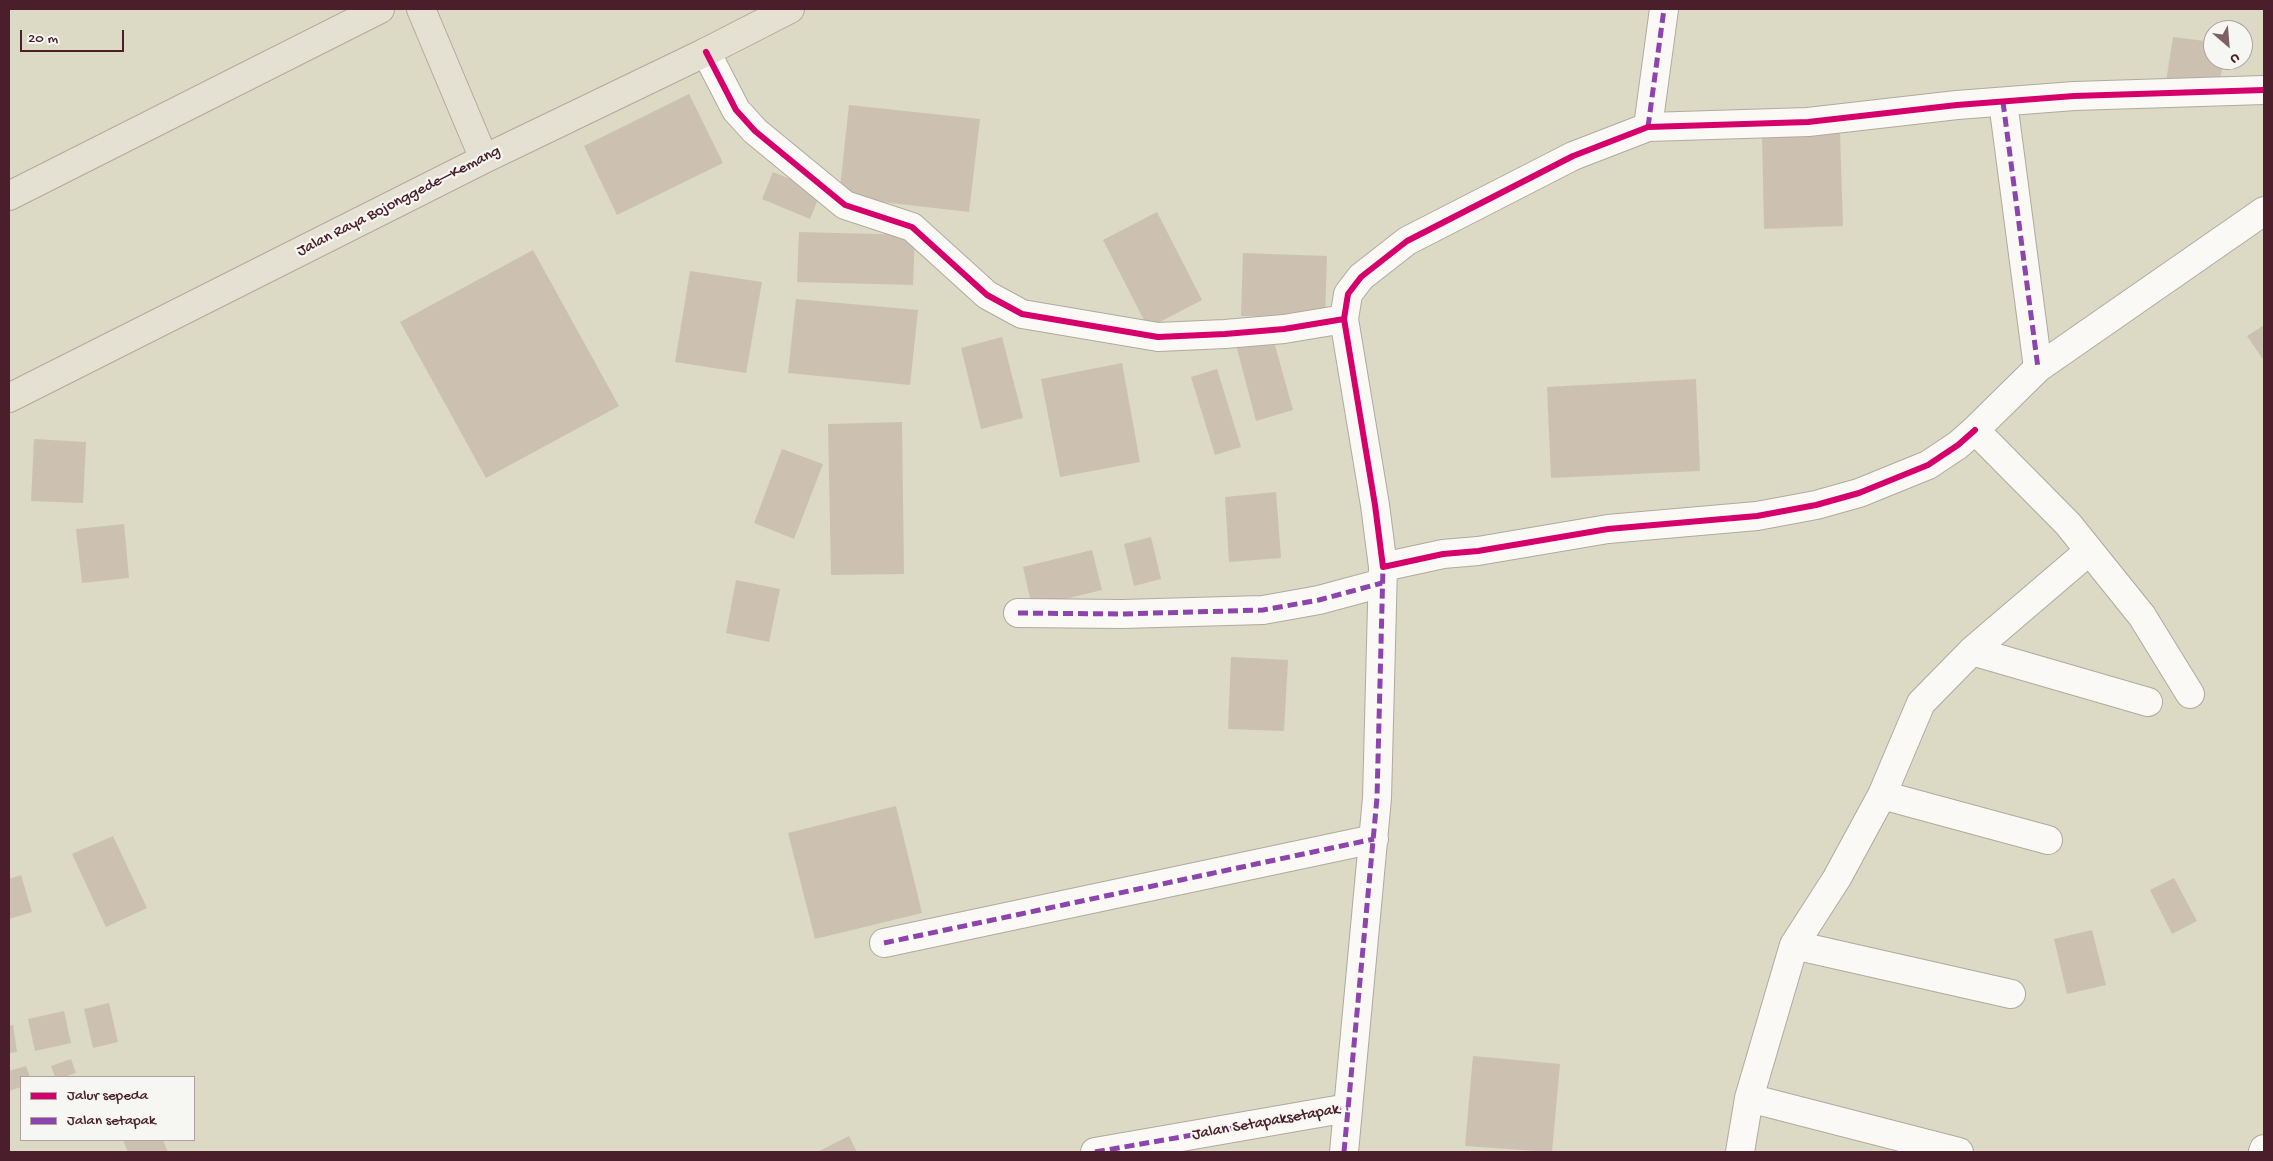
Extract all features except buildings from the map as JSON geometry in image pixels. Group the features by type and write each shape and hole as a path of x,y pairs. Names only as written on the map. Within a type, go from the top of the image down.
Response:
{"highway":[{"path":"9,196 380,9"},
{"path":"421,9 484,159"},
{"name":"Jalan Raya Bojonggede—Kemang","path":"9,398 484,159 706,52 790,9"}],"street":[{"path":"1648,127 1664,9"},
{"path":"706,52 736,110 755,132 845,205 912,227 987,295 1022,314 1158,337 1284,329 1344,319"},
{"path":"1344,1152 1377,798 1382,575 1375,505 1344,319 1348,294 1361,277 1406,241 1573,156 1648,127 1808,122 2074,96 2264,90"},
{"path":"2003,102 2038,368"},
{"path":"1018,613 1122,614 1263,610 1319,600 1382,575 1443,554 1478,551 1608,529 1757,516 1816,505 1859,493 1928,465 1958,445 2038,368 2264,211"},
{"path":"1975,430 2068,524 2142,616 2190,694"},
{"path":"1740,1152 1749,1098 1794,945 1837,878 1882,796 1922,704 1972,651 2089,551"},
{"path":"1972,651 2148,702"},
{"path":"1882,796 2048,840"},
{"path":"884,942 1374,839"},
{"path":"1794,945 2011,994"},
{"path":"1749,1098 1959,1152"},
{"name":"Jalan Setapaksetapak","path":"1095,1152 1348,1108"},
{"path":"2263,1152 2264,1148"}],"marked path":[{"path":"1648,127 1664,9"},
{"path":"2003,102 2038,368"},
{"path":"1344,1152 1377,798 1383,567"},
{"path":"1018,613 1122,614 1263,610 1319,600 1382,583"},
{"path":"884,943 1374,839"},
{"path":"1095,1152 1348,1108"}],"cycle path":[{"path":"706,52 736,110 755,131 845,205 912,227 987,295 1022,314 1158,337 1284,329 1344,319"},
{"path":"1975,430 1958,445 1928,465 1859,493 1816,505 1757,516 1608,529 1478,551 1443,554 1383,567 1375,505 1344,319 1348,294 1361,277 1407,241 1573,156 1648,127 1808,122 1957,105 2074,96 2264,90"}]}
